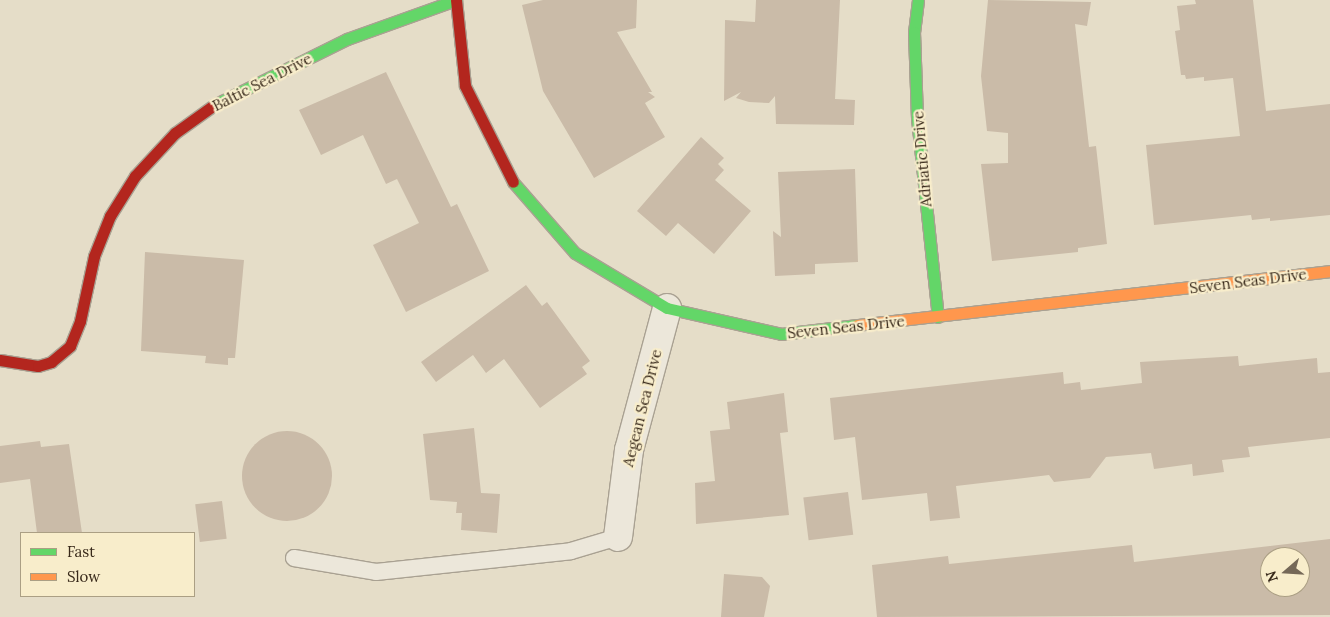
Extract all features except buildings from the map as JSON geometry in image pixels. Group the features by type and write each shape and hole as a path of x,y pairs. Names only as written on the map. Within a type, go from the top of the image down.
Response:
{"street":[{"name":"Seven Seas Drive","path":"456,0 465,86 509,178 575,253 667,308 781,334 1330,271"},
{"name":"Baltic Sea Drive","path":"0,360 38,366 57,358 70,346 80,322 94,256 110,216 135,176 175,133 216,103 348,39 456,0"},
{"name":"Adriatic Drive","path":"918,0 914,32 917,118 938,317"},
{"name":"Aegean Sea Drive","path":"618,537 629,450 667,308"}],"lane":[{"path":"294,558 384,571 571,551 618,537"}],"traffic: fast":[{"path":"214,105 347,39 456,0"},
{"path":"918,0 914,32 917,118 938,317"},
{"path":"513,182 575,253 667,308 781,334 857,325"}],"traffic: slow":[{"path":"857,325 1330,271"}],"traffic: jam":[{"path":"456,0 465,86 513,182"},
{"path":"0,360 38,366 51,362 70,346 80,321 94,256 110,216 135,176 175,133 214,105"}]}
